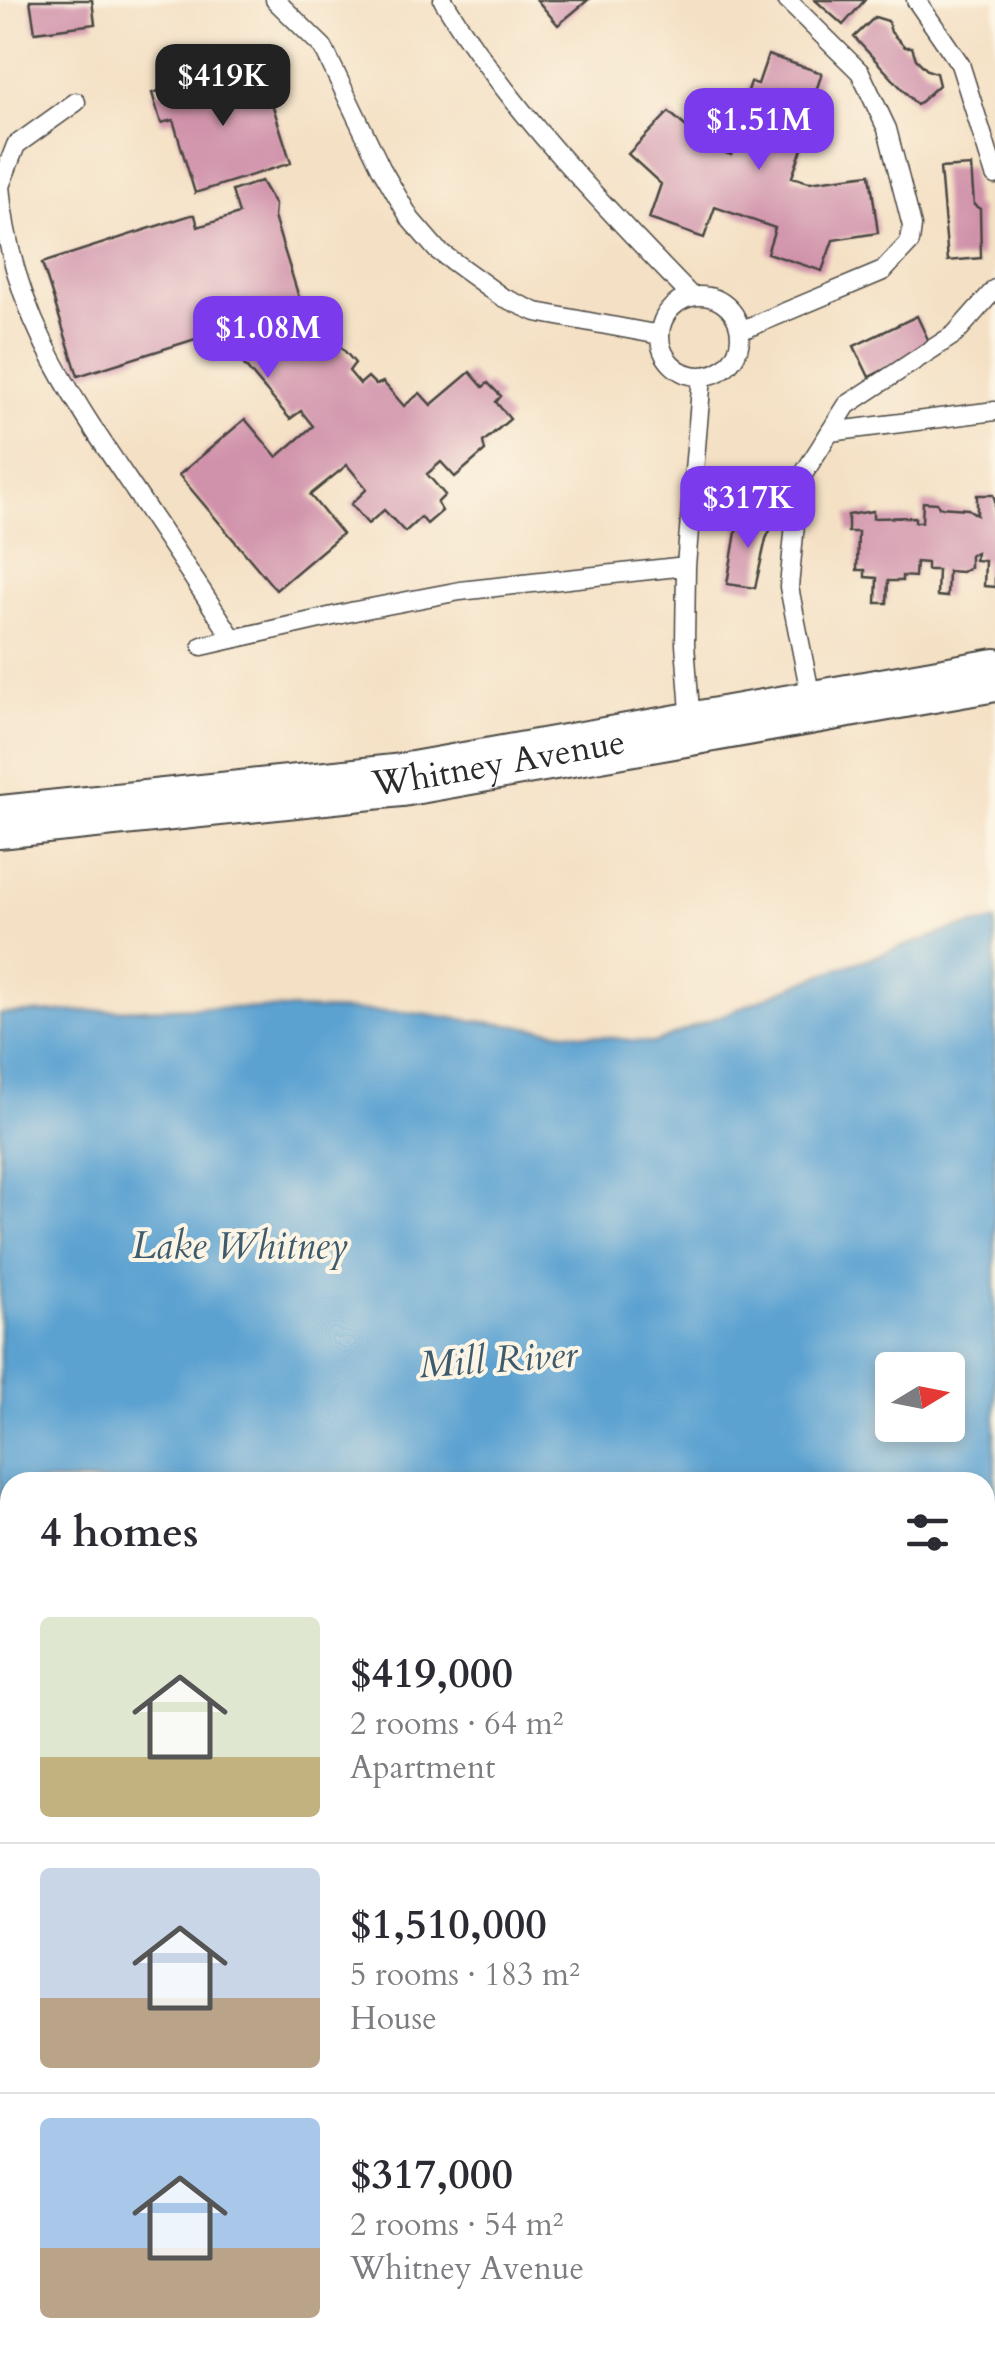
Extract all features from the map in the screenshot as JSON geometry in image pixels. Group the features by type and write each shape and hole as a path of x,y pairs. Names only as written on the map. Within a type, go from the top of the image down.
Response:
{"main road":[{"name":"Whitney Avenue","path":"0,822 402,780 995,675"}],"lane":[{"path":"276,0 323,47 381,168 411,220 437,250 502,297 536,312 660,335"},
{"path":"443,0 463,33 570,171 692,297"},
{"path":"740,331 883,271 910,242 912,226 887,129 860,72 786,0"},
{"path":"916,0 960,64 995,176"},
{"path":"76,102 16,145 0,186 4,234 24,302 66,389 233,639"},
{"path":"814,708 789,587 800,482 848,405 955,334 995,289"},
{"path":"692,297 718,300 729,308 740,331 740,345 726,367 702,376 677,369 668,360 660,335 670,310 692,297"},
{"path":"691,730 685,644 686,566 702,376"},
{"path":"830,432 995,411"},
{"path":"202,646 355,610 460,591 686,566"}],"water":[{"name":"Lake Whitney","path":"995,921 995,1472 0,1472 0,1014 205,1007 404,1012 654,1043 828,972 958,928"}],"building":[{"path":"30,0 92,0 95,24 35,32"},
{"path":"537,0 588,0 558,25"},
{"path":"815,0 865,0 843,25"},
{"path":"875,17 888,21 891,32 905,47 912,47 916,59 927,70 936,73 939,85 917,105 854,37"},
{"path":"768,55 822,73 813,100 818,103 792,177 809,182 870,174 878,233 833,240 822,271 767,253 775,228 715,207 704,238 649,219 661,184 628,154 669,112 709,147 731,155 735,147 730,142 751,82 758,84"},
{"path":"223,71 227,82 254,74 261,93 268,91 291,163 195,193 173,120 161,123 152,93"},
{"path":"971,166 974,205 980,209 981,258 948,261 940,168"},
{"path":"261,181 275,205 274,217 301,304 298,307 314,331 323,326 355,363 349,371 360,384 368,377 376,385 383,382 404,406 420,393 431,405 470,372 483,387 488,383 501,396 496,402 510,419 483,442 485,451 455,477 441,462 427,474 445,495 437,503 442,511 427,524 421,517 405,532 384,510 368,524 351,504 367,489 347,465 310,495 342,534 276,590 179,475 245,419 277,457 313,426 301,411 290,419 235,354 260,332 253,321 78,376 42,263 191,215 195,215 198,227 239,214 232,191"},
{"path":"917,316 931,346 869,377 854,346"},
{"path":"977,495 993,495 995,500 995,587 984,586 985,561 975,560 976,553 970,555 970,567 962,572 948,571 947,597 937,596 938,570 927,570 927,563 916,562 915,577 888,581 887,603 876,603 877,578 865,577 865,570 857,570 858,532 848,532 848,515 873,511 873,518 915,517 915,522 922,522 923,502 968,509 977,515"},
{"path":"739,515 769,520 772,526 755,588 727,584"}],"water label":[{"name":"Mill River","path":"498,1359"}]}
